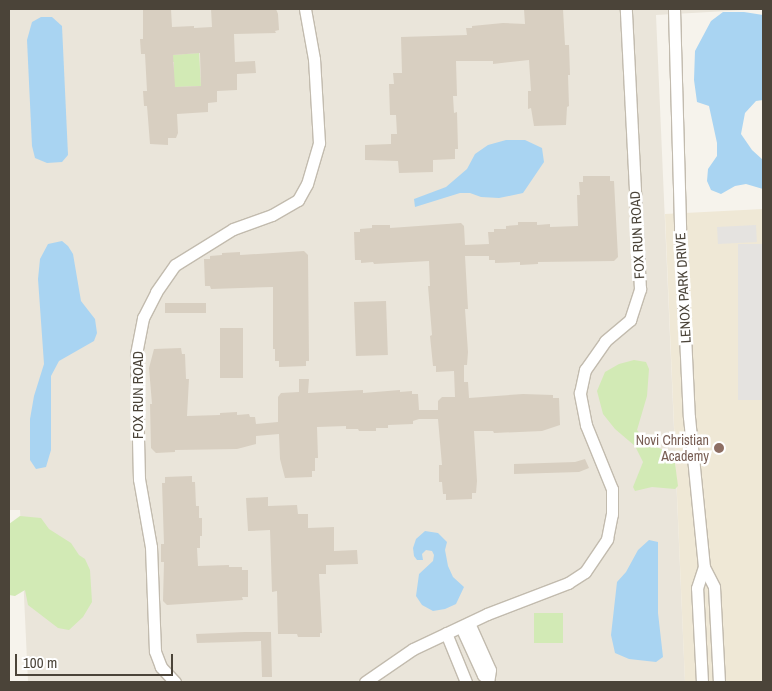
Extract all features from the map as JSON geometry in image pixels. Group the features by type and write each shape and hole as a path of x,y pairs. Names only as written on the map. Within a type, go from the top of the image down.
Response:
{"street":[{"name":"FOX RUN ROAD","path":"175,682 161,667 155,651 151,547 139,479 136,354 143,318 156,292 176,265 205,244 233,229 272,215 298,200 306,184 319,143 314,59 305,9"},
{"name":"FOX RUN ROAD","path":"365,682 413,649 465,625 568,583 585,572 607,539 612,514 612,489 586,425 580,393 585,370 605,341 630,320 640,289 626,9"},
{"name":"LENOX PARK DRIVE","path":"674,9 680,230 689,408 704,567 714,587 719,682"},
{"name":"LENOX PARK DRIVE","path":"702,682 697,588 704,567"},
{"path":"465,625 490,670 488,680"},
{"path":"446,634 466,682"},
{"path":"700,654 718,653"}],"shaded area":[{"path":"9,9 763,9 656,15 685,682 28,682 20,510 9,510"},
{"name":"Novi Christian Academy","path":"763,209 763,682 685,682 665,214"},
{"path":"756,225 757,242 718,244 717,227"},
{"path":"738,244 763,244 763,400 738,400"}],"green space":[{"path":"199,53 201,86 175,87 173,85 174,62 171,62 171,57 173,55"},
{"path":"634,360 646,362 649,369 647,396 637,430 647,442 671,454 675,463 678,486 675,489 652,487 635,491 633,487 643,462 635,446 615,429 603,414 597,391 605,372 619,364"},
{"path":"20,516 41,518 49,529 71,543 79,555 85,559 90,570 92,602 83,617 69,630 58,628 28,605 25,590 15,596 9,595 9,524"},
{"path":"534,613 563,613 563,643 534,643"}],"water":[{"path":"723,12 744,12 763,15 763,100 756,101 745,113 741,134 752,150 763,160 763,189 746,184 735,186 721,194 711,190 707,181 708,169 717,156 717,143 709,106 697,102 694,80 695,51 711,21"},
{"path":"41,17 52,17 62,26 68,155 62,162 47,163 35,158 32,146 27,40 32,22"},
{"path":"506,140 525,140 542,148 544,162 523,193 499,198 460,193 415,207 414,199 446,187 467,169 475,154 488,145"},
{"path":"62,241 73,254 81,301 95,319 97,333 94,341 59,361 51,376 51,450 46,467 36,469 30,460 30,419 34,396 44,364 38,279 40,259 48,244"},
{"path":"425,531 438,533 447,542 445,550 448,566 453,577 464,587 456,604 445,609 433,611 422,605 416,596 419,574 433,561 434,555 432,551 426,550 422,554 423,560 417,560 414,556 413,548 416,539"},
{"path":"649,540 658,542 658,613 663,657 656,662 629,659 615,653 611,635 617,582 626,572 638,550"}],"building":[{"path":"143,9 171,9 172,27 194,26 194,28 212,27 211,9 276,9 278,14 279,30 275,31 276,33 234,34 235,62 255,61 256,73 237,74 237,90 217,91 217,102 208,103 208,112 177,114 178,133 176,138 168,138 168,145 150,144 147,106 144,106 143,91 147,91 145,54 141,54 140,39 143,39","holes":["200,53 201,86 175,87 173,55"]},
{"path":"524,9 563,9 565,45 569,45 570,75 568,75 569,106 567,107 566,125 534,126 531,108 528,109 528,91 531,91 529,60 493,64 493,61 456,61 457,96 453,96 454,113 457,112 458,149 455,149 455,159 433,160 433,172 399,173 398,161 365,160 365,145 391,144 391,134 397,134 396,115 390,115 389,84 394,84 393,73 402,73 401,37 467,35 466,28 472,28 472,26 503,23 525,24"},
{"path":"583,176 610,176 610,181 614,181 618,257 614,261 538,262 538,264 520,265 520,262 495,263 495,260 489,260 489,256 465,256 468,309 465,309 468,352 467,365 464,365 464,382 468,382 469,398 523,394 553,395 553,398 559,398 560,425 542,431 494,433 493,431 474,431 477,481 476,493 472,493 472,499 446,500 446,494 443,494 442,482 439,482 439,465 442,465 438,419 419,419 413,421 413,424 388,425 388,428 376,428 376,431 346,429 346,426 317,427 318,458 315,458 315,471 312,471 312,477 285,478 280,459 279,434 256,436 256,444 237,449 175,450 175,452 156,453 151,448 150,404 152,404 149,368 154,349 181,348 182,354 185,354 186,379 189,379 187,416 220,415 220,413 237,412 237,415 249,414 250,417 255,417 256,424 278,422 278,397 281,393 299,392 299,379 309,379 308,393 363,390 363,393 412,391 412,394 418,394 419,410 438,410 438,401 442,397 455,397 454,371 436,372 436,366 433,366 428,286 430,286 429,261 361,263 361,260 355,260 354,232 360,232 360,229 372,228 372,225 390,225 390,228 461,223 464,226 465,245 489,244 488,232 494,232 494,229 506,229 506,226 518,225 518,222 537,222 537,225 550,224 550,227 578,226 577,195 580,195 579,182 583,182"},
{"path":"304,251 308,255 309,361 306,361 306,366 279,367 279,361 275,361 275,349 273,349 273,287 211,289 210,286 205,286 204,259 210,259 210,256 222,255 222,253 240,252 240,255"},
{"path":"386,301 388,355 356,356 354,302"},
{"path":"165,303 206,303 206,313 165,313"},
{"path":"220,328 243,328 243,378 220,378"},
{"path":"585,459 589,468 579,472 514,474 514,464 575,462"},
{"path":"192,476 192,482 195,482 196,506 199,506 199,518 202,518 200,548 197,548 198,566 229,565 229,567 242,567 242,570 248,570 248,597 242,597 243,600 167,605 163,601 164,562 161,562 161,544 164,544 162,483 165,483 165,477"},
{"path":"268,497 268,506 297,505 298,514 308,514 308,528 334,527 334,551 357,550 358,564 326,565 326,574 319,574 322,633 320,633 320,637 298,637 297,634 278,634 277,591 272,592 270,530 248,531 246,498"},
{"path":"271,632 272,677 262,677 261,641 197,643 196,634"}],"place":[{"name":"Novi Christian Academy","path":"719,448"}]}
